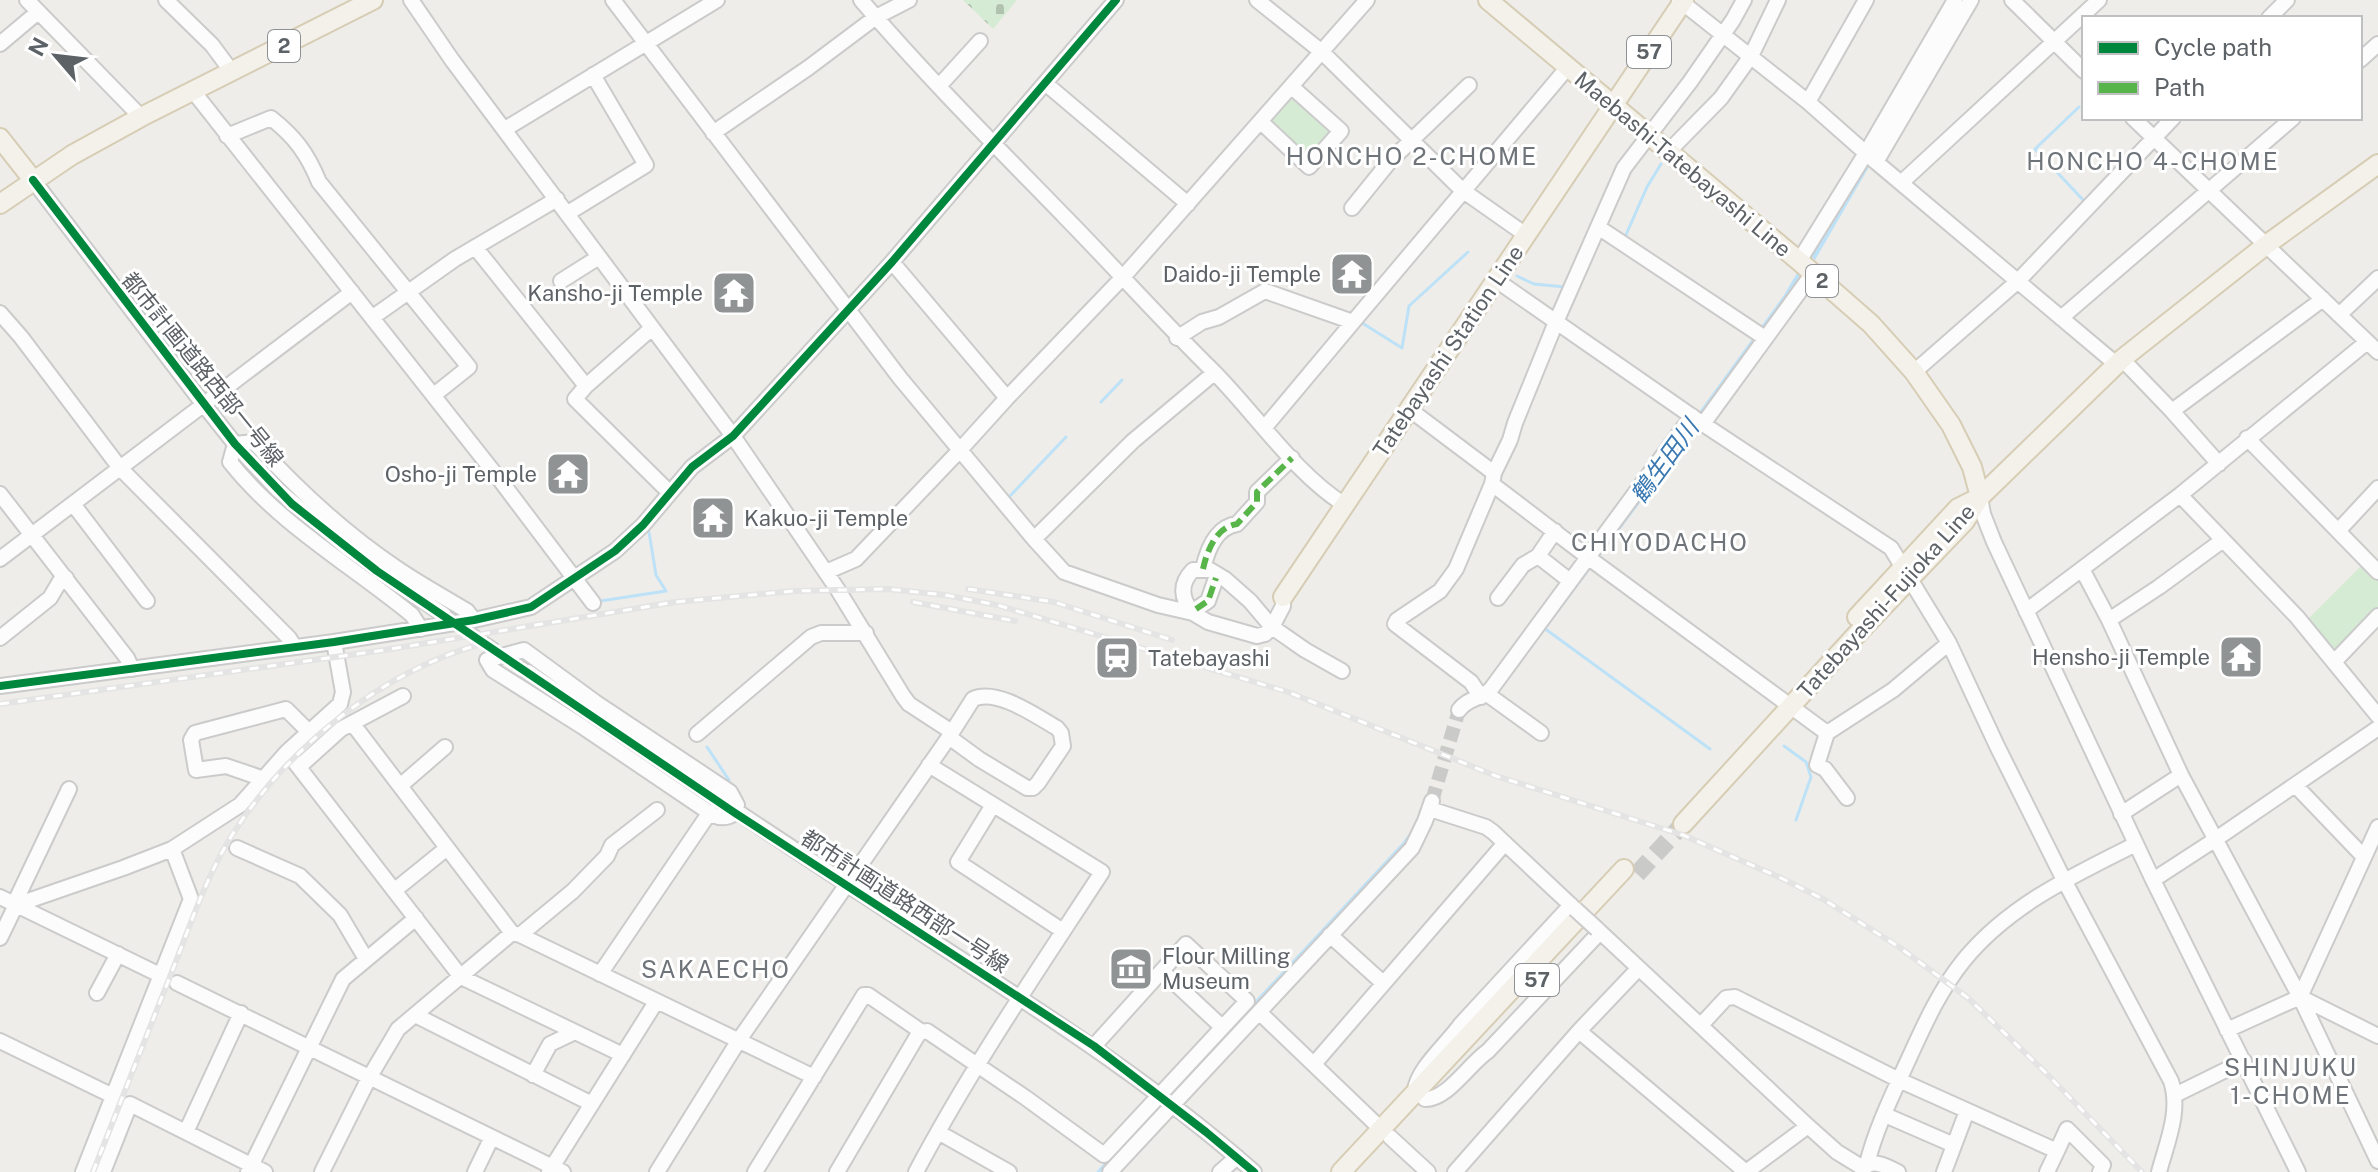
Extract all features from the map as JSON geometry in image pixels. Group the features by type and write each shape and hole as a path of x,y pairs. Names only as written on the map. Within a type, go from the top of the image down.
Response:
{"main road":[{"name":"2","path":"0,204 72,155 141,117 373,0"},
{"name":"Maebashi-Tatebayashi Line","path":"1488,0 1871,324 1914,372 1951,425 1972,467 1980,497"},
{"name":"57","path":"1613,104 1681,1"},
{"name":"Tatebayashi Station Line","path":"1283,597 1613,104"},
{"path":"0,138 33,180"},
{"path":"1980,497 2119,362 2266,245 2378,164"},
{"name":"Tatebayashi-Fujioka Line","path":"1677,822 1906,572 1965,521 1980,497"},
{"name":"57","path":"1341,1172 1386,1133 1631,872"},
{"name":"57","path":"1358,1172 1386,1133"}],"street":[{"path":"27,0 141,117"},
{"path":"166,0 212,45 232,72"},
{"path":"411,0 733,436 826,572 909,704 950,735 979,759 1027,788 1033,788 1038,783 1063,746 1061,733 1016,705 984,696 973,699 950,735 739,1040 657,1172"},
{"path":"613,0 900,378 1056,565 1072,576 1149,601 1194,611 1208,601 1216,578"},
{"path":"505,129 717,0"},
{"path":"861,0 1314,482 1345,505"},
{"path":"713,133 876,17 909,0"},
{"path":"0,686 334,642 474,620 531,607 615,551 643,525 692,467 733,436 892,262 1116,0"},
{"path":"1257,0 1322,52 1462,190 1526,235"},
{"path":"826,572 856,559 959,451 1123,277 1367,0"},
{"path":"1541,733 1395,624 1440,591 1456,569 1556,322 1624,168 1690,82 1744,0"},
{"path":"1669,151 1721,98 1751,56 1778,0"},
{"path":"1808,102 1866,0"},
{"path":"1871,158 1955,0"},
{"path":"1459,710 1464,704 1488,696 1570,581 1591,560 1761,336 1971,0"},
{"path":"2012,0 2082,69"},
{"path":"1901,183 2099,0"},
{"path":"2271,16 2287,0"},
{"path":"1681,1 1808,102 2061,318 2119,362 2172,411 2219,464"},
{"path":"0,44 38,12"},
{"path":"940,85 980,41"},
{"path":"2362,58 2378,44"},
{"path":"1265,427 1568,67"},
{"path":"568,213 646,165 593,75"},
{"path":"1045,83 1188,204"},
{"path":"1352,208 1390,161 1469,85"},
{"path":"1261,122 1309,167 1341,131 1292,87"},
{"path":"193,91 434,395 593,603"},
{"path":"227,136 271,118 288,131 308,155 319,182 469,367 434,395"},
{"path":"2135,120 2378,352"},
{"path":"1914,372 2018,281 2171,120"},
{"path":"2061,318 2291,120"},
{"name":"都市計画道路西部一号線","path":"33,180 204,405 278,490 307,517 377,571 444,615"},
{"path":"373,317 455,259 557,199"},
{"path":"1598,227 1761,336"},
{"path":"475,247 586,386"},
{"path":"561,281 599,257"},
{"path":"892,262 1007,398"},
{"path":"2339,315 2378,279"},
{"path":"1496,280 1698,420 1891,548 1949,643 2064,880 2171,1081 2176,1109 2159,1172"},
{"path":"1177,338 1265,291 1353,322"},
{"path":"0,559 352,292"},
{"path":"2172,411 2323,299"},
{"path":"0,313 120,468 294,646"},
{"path":"652,328 575,399 669,492"},
{"path":"2026,611 2180,495 2367,342"},
{"path":"1034,539 1133,441 1214,373"},
{"path":"1409,409 1591,560 1827,733"},
{"path":"2247,438 2378,572"},
{"path":"421,629 412,615 315,542 243,478 230,462 235,444 254,442 317,507 346,531 397,569 467,611 474,620"},
{"path":"1203,569 1207,549 1230,525 1237,524 1257,502 1257,492 1292,458"},
{"path":"2338,531 2378,488"},
{"path":"0,494 127,658 132,669"},
{"path":"2180,495 2297,617 2378,716"},
{"path":"1980,497 1983,514 2026,611 2121,814 2298,1172"},
{"path":"73,504 147,601"},
{"path":"1498,598 1523,565 1538,556 1555,531"},
{"path":"2109,620 2223,540"},
{"path":"1538,556 1570,581"},
{"path":"1283,597 1283,606 1272,627 1265,634 1257,636 1208,622 1183,599 1182,593 1190,572 1203,569 1213,571 1250,601 1272,627 1342,671"},
{"path":"2082,569 2181,775 2300,997 2378,1161"},
{"path":"0,638 50,598 60,581 66,578"},
{"path":"1149,601 1165,600 1182,593"},
{"path":"1250,601 1266,607 1283,597"},
{"path":"2334,662 2378,616"},
{"path":"697,734 811,637 821,633 866,633"},
{"path":"16,905 172,849 240,805 287,752 343,699 334,642"},
{"path":"1847,798 1825,769 1817,765 1827,733 1893,690 1949,643"},
{"path":"524,650 595,702 730,792 737,805 735,813 720,818 710,812 493,670 487,660 524,650"},
{"name":"都市計画道路西部一号線","path":"528,672 735,813 1094,1046 1173,1105 1254,1172"},
{"path":"300,766 341,729 403,696"},
{"path":"264,779 226,766 196,770 193,736 286,709 309,732"},
{"path":"352,723 516,934 814,1077"},
{"path":"2153,880 2378,728"},
{"path":"400,786 445,747"},
{"path":"287,752 461,977 623,1055"},
{"path":"916,1172 1020,998 1102,872 929,765"},
{"path":"2121,814 2181,775"},
{"path":"2295,785 2364,857"},
{"path":"0,938 69,789"},
{"path":"993,805 958,862 1063,931"},
{"path":"1110,1172 1412,848 1431,805 1486,827 1808,1126 1837,1152 1863,1168"},
{"path":"322,1172 369,1078 398,1029 573,891 607,856 612,845 657,810"},
{"path":"600,974 710,812"},
{"path":"2227,1030 2300,997 2378,827"},
{"path":"1314,1064 1505,843"},
{"path":"1863,1168 1927,1018 1962,963 1996,927 2064,880 2136,844"},
{"path":"237,848 300,876 340,915 366,959"},
{"path":"395,890 447,848"},
{"path":"83,1172 191,899 172,849"},
{"path":"0,897 160,975"},
{"path":"1573,907 1461,1024 1421,1072 1417,1080 1420,1096 1440,1097 1477,1058 1488,1051 1598,930"},
{"path":"103,1172 130,1104 255,1170 343,979 416,918"},
{"path":"1330,935 1383,983"},
{"path":"837,1172 919,1033 927,1031 1104,1155 1247,1001 1186,944 1094,1046"},
{"path":"97,993 118,954"},
{"path":"1455,1172 1638,969"},
{"path":"1162,971 1222,1027"},
{"path":"177,983 555,1170 656,1002"},
{"path":"755,1172 864,995 922,1032"},
{"path":"1701,1025 1726,998 1735,997 1899,1080 2057,1151"},
{"path":"2300,997 2377,1033"},
{"path":"1259,1012 1428,1172"},
{"path":"186,1132 241,1013"},
{"path":"415,1015 592,1104"},
{"path":"1579,1031 1746,1172 1808,1126"},
{"path":"533,1075 550,1044 575,1032"},
{"path":"0,1041 113,1096"},
{"path":"2175,1095 2244,1061"},
{"path":"1944,1172 1967,1111"},
{"path":"1885,1115 1954,1145"},
{"path":"2047,1172 2067,1129 2103,1165 2100,1172"},
{"path":"938,1132 1009,1172"},
{"path":"475,1172 492,1137"},
{"path":"1220,1172 1237,1157"},
{"path":"1863,1168 1876,1163 1898,1172"}],"green space":[{"path":"963,0 1017,0 993,29"},
{"path":"1294,94 1335,130 1310,163 1267,124"},
{"path":"2363,564 2378,579 2378,610 2334,656 2305,622"}],"water":[{"path":"1959,0 1966,0 1815,260 1809,255"},
{"path":"1797,273 1803,277 1681,448 1496,696 1488,703 1467,710 1481,700 1699,412"}],"waterway":[{"path":"2079,107 2035,149 2086,203"},
{"path":"1625,237 1661,164"},
{"path":"1359,321 1402,348 1409,306 1468,252"},
{"path":"1517,276 1534,284 1565,287"},
{"path":"1101,402 1122,380"},
{"path":"1010,496 1066,437"},
{"path":"600,601 666,591 656,575 649,532"},
{"path":"1544,628 1710,749"},
{"path":"1784,746 1806,762 1811,777 1796,820"},
{"path":"707,747 729,780 727,783"},
{"name":"鶴生田川","path":"1174,1090 1413,831"},
{"name":"鶴生田川","path":"1098,1172 1154,1112"}],"tunnel":[{"path":"449,618 528,672"},
{"path":"1432,801 1459,710"},
{"path":"1637,874 1683,824"}],"railway":[{"path":"0,704 385,650 675,602 794,591 888,589 997,605 1288,692 1496,776 1683,835 1781,878 1823,899 1899,947 1968,998 2142,1172"},
{"path":"968,589 1054,602 1172,640"},
{"path":"913,602 1015,621"},
{"path":"93,1172 204,889 229,840 252,807 308,745 375,692 450,654 489,642"}],"marked path":[{"path":"1203,569 1218,535 1237,524 1257,502 1257,492 1292,458"},
{"path":"1196,609 1208,601 1216,578"}],"cycle path":[{"path":"0,686 334,642 474,620 531,607 615,551 643,525 692,467 733,436 892,262 1116,0"},
{"path":"33,180 235,444 292,504 377,571 735,813 1094,1046 1254,1172"}],"place":[{"name":"Daido-ji Temple","path":"1352,274"},
{"name":"Kansho-ji Temple","path":"734,293"},
{"name":"Osho-ji Temple","path":"568,474"},
{"name":"Kakuo-ji Temple","path":"713,518"},
{"name":"Hensho-ji Temple","path":"2241,657"},
{"name":"Tatebayashi","path":"1117,658"},
{"name":"Flour Milling Museum","path":"1131,969"}],"district":[{"name":"HONCHO 2-CHOME","path":"1412,156"},
{"name":"HONCHO 4-CHOME","path":"2153,161"},
{"name":"CHIYODACHO","path":"1660,542"},
{"name":"SAKAECHO","path":"716,969"},
{"name":"SHINJUKU 1-CHOME","path":"2291,1081"}]}
